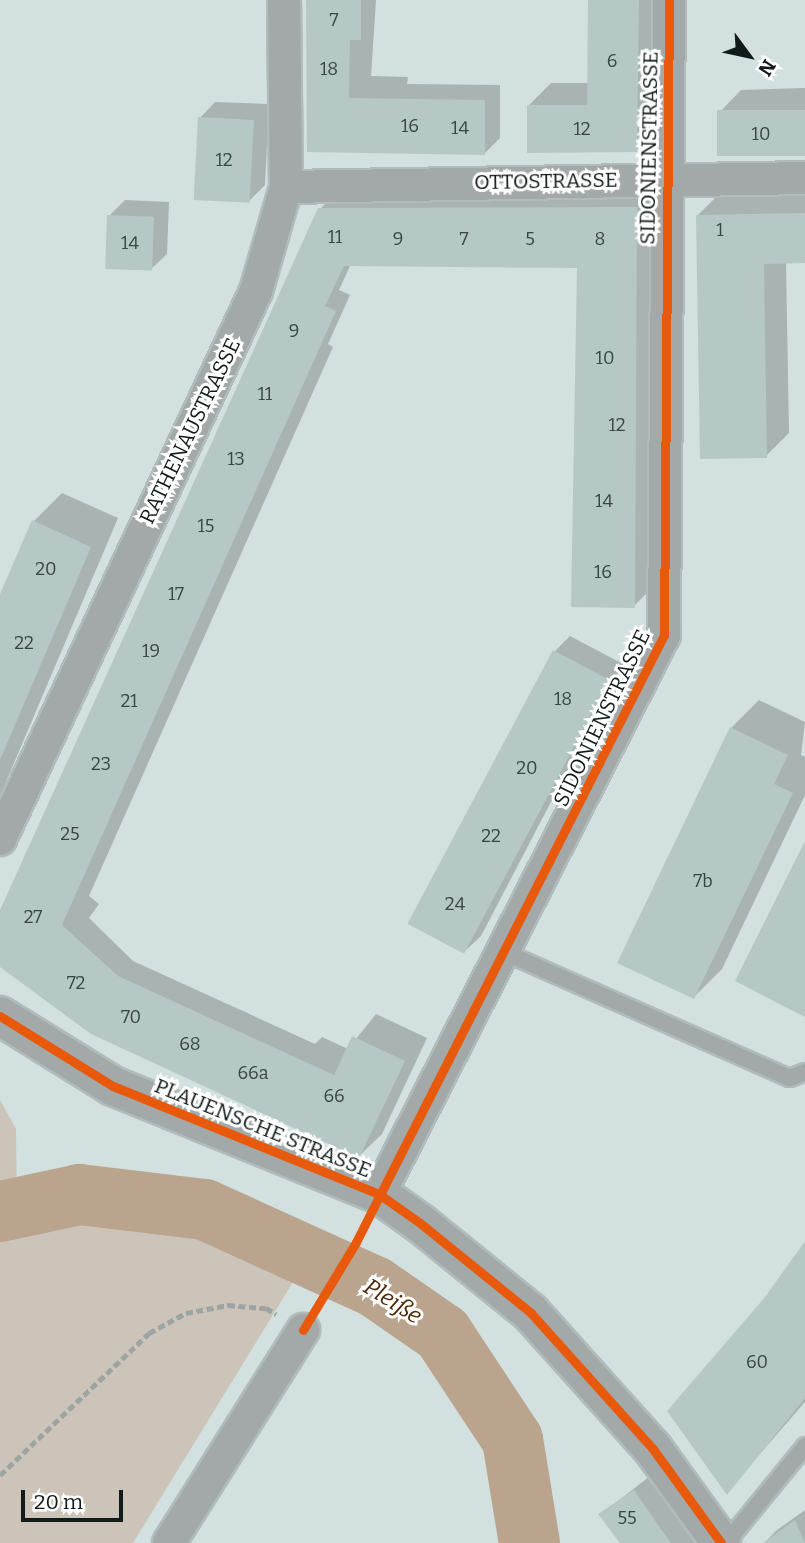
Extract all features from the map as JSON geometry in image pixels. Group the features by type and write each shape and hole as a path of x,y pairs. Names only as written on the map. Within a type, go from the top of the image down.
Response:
{"street":[{"name":"RATHENAUSTRASSE","path":"0,839 256,291 286,187 284,0"},
{"name":"SIDONIENSTRASSE","path":"379,1194 506,953 664,635 669,0"},
{"name":"OTTOSTRASSE","path":"286,187 666,178 805,178"},
{"name":"PLAUENSCHE STRASSE","path":"0,1016 113,1086 379,1194 495,1280 531,1313 653,1449 723,1543"},
{"path":"169,1543 303,1330"}],"lane":[{"path":"506,953 790,1078 805,1072"},
{"path":"723,1543 805,1446"}],"path":[{"path":"0,1475 149,1333 186,1313 228,1305 265,1308 303,1330 356,1242"}],"shaded area":[{"path":"0,1100 16,1129 17,1208 79,1194 204,1209 309,1256 133,1543 0,1543"}],"building":[{"path":"306,0 361,0 361,40 350,40 349,98 485,100 485,155 307,152"},
{"path":"588,0 639,0 637,152 527,153 527,105 587,105"},
{"path":"717,110 805,110 805,156 717,156"},
{"path":"198,117 254,120 250,203 194,200"},
{"path":"637,207 635,608 571,607 577,268 344,266 325,306 336,311 62,925 118,976 334,1075 352,1036 405,1061 359,1158 91,1034 0,967 0,910 318,208"},
{"path":"805,213 805,263 764,264 767,458 700,459 696,215"},
{"path":"107,215 154,217 152,271 105,269"},
{"path":"32,520 91,547 0,760 0,594"},
{"path":"553,650 610,680 464,954 407,924"},
{"path":"730,727 788,755 774,784 793,793 694,999 617,963"},
{"path":"805,841 805,1017 735,981"},
{"path":"805,1241 805,1398 727,1495 667,1411 765,1297"},
{"path":"634,1490 671,1543 620,1543 598,1514"},
{"path":"795,1520 805,1543 763,1543"}],"waterway":[{"name":"Pleiße","path":"0,1211 79,1194 204,1209 374,1286 442,1333 512,1439 529,1543"}],"cycle path":[{"path":"303,1330 356,1242 664,635 669,0"},
{"path":"0,1016 113,1086 379,1194 420,1223 531,1313 653,1449 721,1543"}]}
